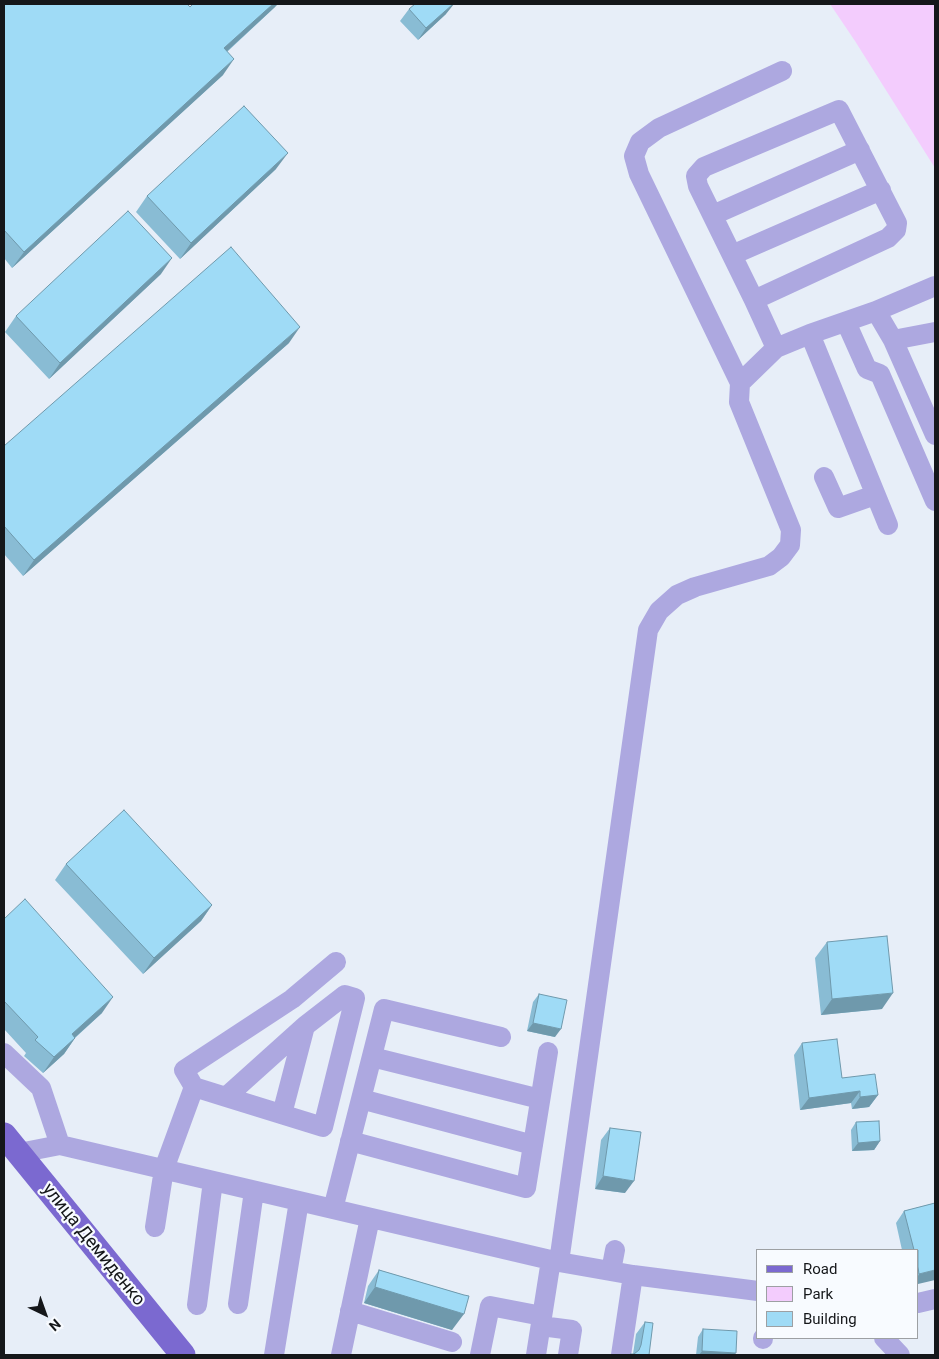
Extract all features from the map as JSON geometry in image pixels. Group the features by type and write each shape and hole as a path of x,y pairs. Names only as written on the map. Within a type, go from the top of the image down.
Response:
{"main road":[{"name":"улица Демиденко","path":"11,1144 183,1355"}],"lane":[{"path":"536,1355 555,1261 648,630 659,610 677,595 769,566 781,557 790,545 791,530 739,402 740,383 639,174 634,156 640,142 658,128 782,71"},
{"path":"754,300 888,238 896,230 897,222 839,110 704,167 696,176 698,186 776,348"},
{"path":"713,215 860,150"},
{"path":"732,255 881,190"},
{"path":"740,383 776,348 876,311 935,286"},
{"path":"876,311 893,340 935,435"},
{"path":"846,322 866,369 880,374 935,501"},
{"path":"893,340 935,332"},
{"path":"810,334 888,525"},
{"path":"824,477 838,508 875,495"},
{"path":"226,1097 305,1026 345,995 355,998 323,1127 282,1114 226,1097 194,1087 184,1070 292,998 336,962"},
{"path":"333,1209 384,1008 501,1037"},
{"path":"282,1114 305,1026"},
{"path":"350,1140 526,1188 548,1052"},
{"path":"4,1053 41,1088 60,1146"},
{"path":"372,1057 540,1099"},
{"path":"155,1227 164,1169 194,1087"},
{"path":"361,1099 533,1146"},
{"path":"11,1144 60,1146 555,1261 633,1275 756,1291"},
{"path":"197,1305 213,1181"},
{"path":"238,1304 254,1190"},
{"path":"274,1355 299,1201"},
{"path":"347,1354 350,1311 368,1274 370,1218"},
{"path":"611,1271 615,1250"},
{"path":"620,1355 633,1275"},
{"path":"919,1303 935,1299"},
{"path":"480,1355 490,1306 572,1330 568,1355"},
{"path":"350,1311 452,1342"},
{"path":"885,1339 900,1355"}],"green space":[{"path":"830,4 935,4 935,168 855,41"}],"building":[{"path":"4,4 187,4 190,7 193,4 273,4 224,48 234,59 24,252 4,230"},
{"path":"415,4 453,4 426,28 409,9"},
{"path":"244,106 288,153 191,243 147,196"},
{"path":"128,211 172,258 60,363 16,316"},
{"path":"231,247 300,327 34,560 4,526 4,446"},
{"path":"124,810 212,905 154,958 66,864"},
{"path":"25,899 113,997 72,1034 75,1038 54,1057 35,1040 38,1037 4,1001 4,919"},
{"path":"887,936 893,993 832,999 827,942"},
{"path":"539,994 567,1000 561,1029 533,1023"},
{"path":"837,1039 842,1078 875,1074 878,1095 860,1097 860,1091 809,1098 802,1043"},
{"path":"879,1121 880,1141 858,1143 856,1122"},
{"path":"610,1128 641,1132 634,1181 603,1176"},
{"path":"935,1203 935,1270 919,1274 919,1249 914,1249 904,1211"},
{"path":"379,1270 469,1296 464,1314 375,1287"},
{"path":"645,1322 653,1323 649,1355 629,1355 639,1350"},
{"path":"703,1329 737,1331 736,1353 702,1351"}]}
